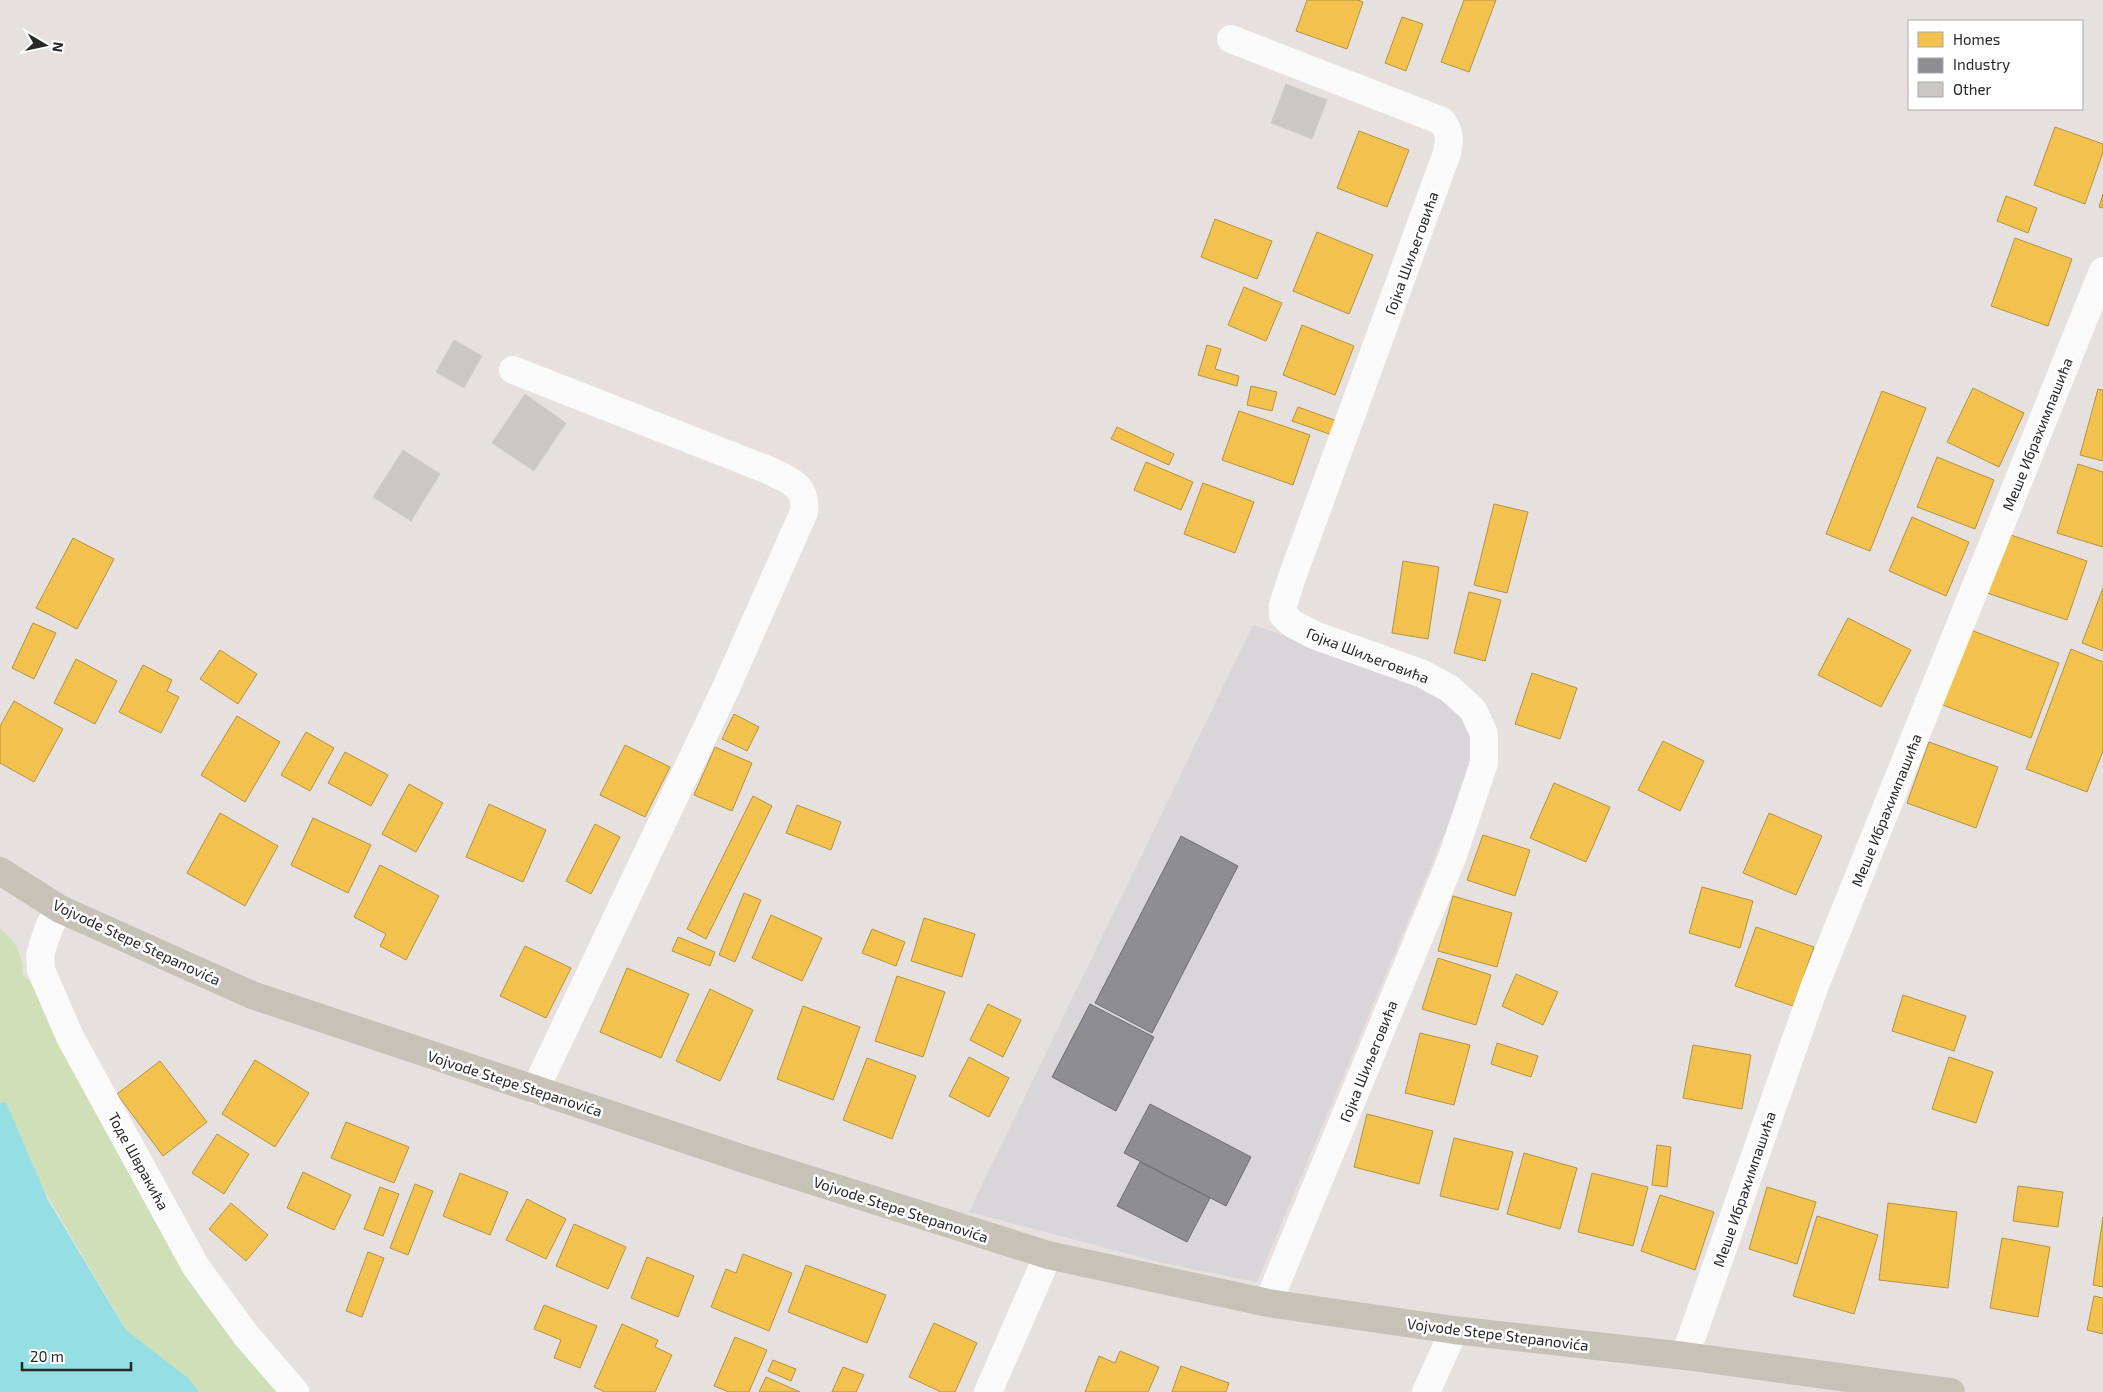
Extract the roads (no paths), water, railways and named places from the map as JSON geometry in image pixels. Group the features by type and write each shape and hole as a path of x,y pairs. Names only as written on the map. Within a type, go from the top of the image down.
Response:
{"main road":[{"name":"Vojvode Stepe Stepanovića","path":"0,871 60,908 252,995 746,1160 1048,1255 1268,1303 1454,1330 1685,1356 1951,1392"}],"street":[{"name":"Гојка Шиљеговића","path":"1231,39 1442,121 1448,129 1450,138 1447,153 1291,580 1283,605 1283,615 1293,624 1314,636 1423,674 1450,688 1473,710 1484,734 1484,763 1452,858 1268,1303"},
{"name":"Меше Ибрахимпашића","path":"1685,1356 1815,985 2103,270"},
{"path":"513,370 768,470 797,486 803,493 805,502 804,512 725,690 535,1090"},
{"name":"Тоде Швракића","path":"60,908 50,925 44,942 40,956 41,970 70,1037 196,1266 245,1334 295,1392"},
{"path":"988,1392 1048,1255"},
{"path":"1426,1392 1454,1330"}],"water":[{"path":"6,1102 48,1200 126,1330 188,1378 199,1392 0,1392 0,1103"}]}
